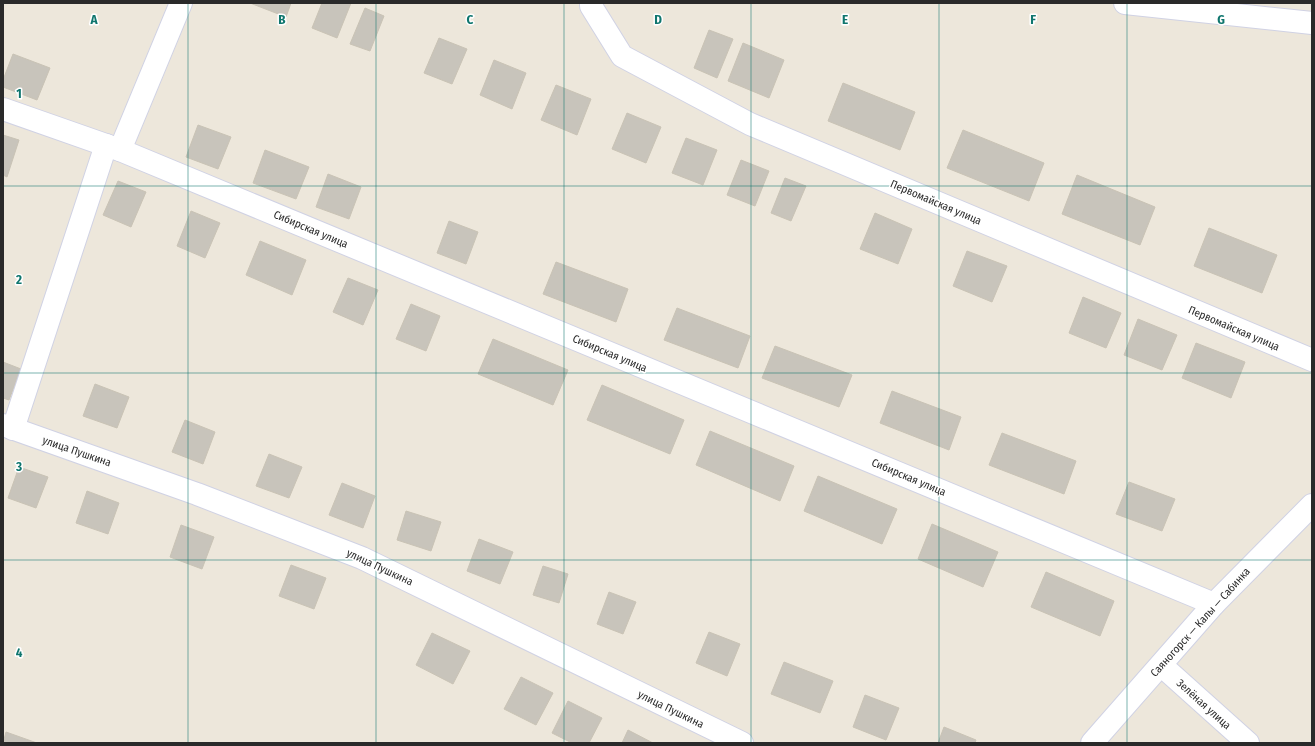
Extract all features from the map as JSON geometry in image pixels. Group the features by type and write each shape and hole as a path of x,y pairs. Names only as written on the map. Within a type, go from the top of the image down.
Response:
{"street":[{"path":"8,427 113,147 182,3"},
{"name":"Первомайская улица","path":"591,3 622,56 750,124 1312,360"},
{"path":"1124,3 1312,23"},
{"name":"Сибирская улица","path":"3,109 113,147 1214,604"},
{"name":"улица Пушкина","path":"8,427 198,494 362,558 742,743"},
{"name":"Саяногорск — Калы — Сабинка","path":"1092,743 1214,604 1312,505"},
{"name":"Зелёная улица","path":"1161,665 1248,743"}],"building":[{"path":"250,3 291,3 286,17"},
{"path":"322,3 351,3 337,38 312,28"},
{"path":"365,8 384,16 370,51 350,44"},
{"path":"709,30 733,39 717,78 694,68"},
{"path":"439,38 467,49 452,84 424,73"},
{"path":"743,43 784,60 769,98 728,81"},
{"path":"13,54 50,68 37,100 3,87 3,80"},
{"path":"494,60 526,73 512,109 480,95"},
{"path":"843,83 915,112 900,150 828,121"},
{"path":"556,85 591,99 577,135 541,120"},
{"path":"627,113 661,127 646,163 612,149"},
{"path":"198,125 231,137 218,169 186,157"},
{"path":"963,130 1044,163 1029,201 947,168"},
{"path":"3,135 19,140 7,177 3,175"},
{"path":"686,138 717,150 703,185 672,173"},
{"path":"265,150 309,167 296,199 253,183"},
{"path":"741,160 769,171 755,206 727,195"},
{"path":"328,174 361,187 349,219 316,207"},
{"path":"1077,175 1155,207 1140,245 1062,214"},
{"path":"785,178 806,186 791,221 771,213"},
{"path":"118,181 146,192 131,227 103,215"},
{"path":"191,211 220,223 205,258 177,246"},
{"path":"875,213 912,229 898,264 860,249"},
{"path":"449,221 478,232 466,264 437,253"},
{"path":"1209,228 1277,255 1262,293 1194,266"},
{"path":"260,241 306,260 292,295 246,275"},
{"path":"967,251 1007,266 992,302 953,286"},
{"path":"556,262 628,289 616,322 543,294"},
{"path":"348,278 378,290 363,325 333,312"},
{"path":"1083,297 1121,313 1106,348 1069,333"},
{"path":"411,304 440,316 426,351 396,339"},
{"path":"677,308 750,336 738,368 664,340"},
{"path":"1138,319 1177,335 1162,370 1124,355"},
{"path":"493,339 568,370 553,405 478,374"},
{"path":"1196,343 1245,362 1231,398 1182,378"},
{"path":"775,346 852,375 839,407 762,378"},
{"path":"3,362 21,369 9,400 3,398"},
{"path":"95,384 129,397 117,428 83,416"},
{"path":"602,385 684,420 670,454 587,420"},
{"path":"892,391 961,417 949,450 880,423"},
{"path":"185,420 215,432 203,464 172,452"},
{"path":"710,431 794,466 780,501 696,465"},
{"path":"1002,433 1076,461 1064,494 989,465"},
{"path":"269,454 302,467 289,498 256,486"},
{"path":"19,467 48,477 36,508 8,498"},
{"path":"818,476 897,509 882,544 804,511"},
{"path":"1129,482 1175,499 1162,531 1116,514"},
{"path":"342,483 375,496 363,528 329,515"},
{"path":"87,491 119,503 108,534 76,523"},
{"path":"406,511 441,522 431,551 397,540"},
{"path":"932,524 998,552 983,587 918,559"},
{"path":"181,525 214,537 202,569 170,557"},
{"path":"479,539 513,552 500,584 467,571"},
{"path":"291,565 326,578 314,609 279,596"},
{"path":"543,566 568,574 559,603 533,595"},
{"path":"1046,572 1114,601 1100,636 1031,607"},
{"path":"609,592 636,602 623,634 597,624"},
{"path":"709,632 740,644 727,676 696,663"},
{"path":"432,633 470,651 453,684 416,665"},
{"path":"784,662 833,681 820,713 771,694"},
{"path":"521,677 553,693 536,725 504,709"},
{"path":"865,695 899,708 886,740 853,727"},
{"path":"568,701 602,718 589,743 572,743 552,733"},
{"path":"944,727 976,740 975,743 938,743"},
{"path":"628,730 653,743 622,743"},
{"path":"6,732 37,743 3,743"}]}
